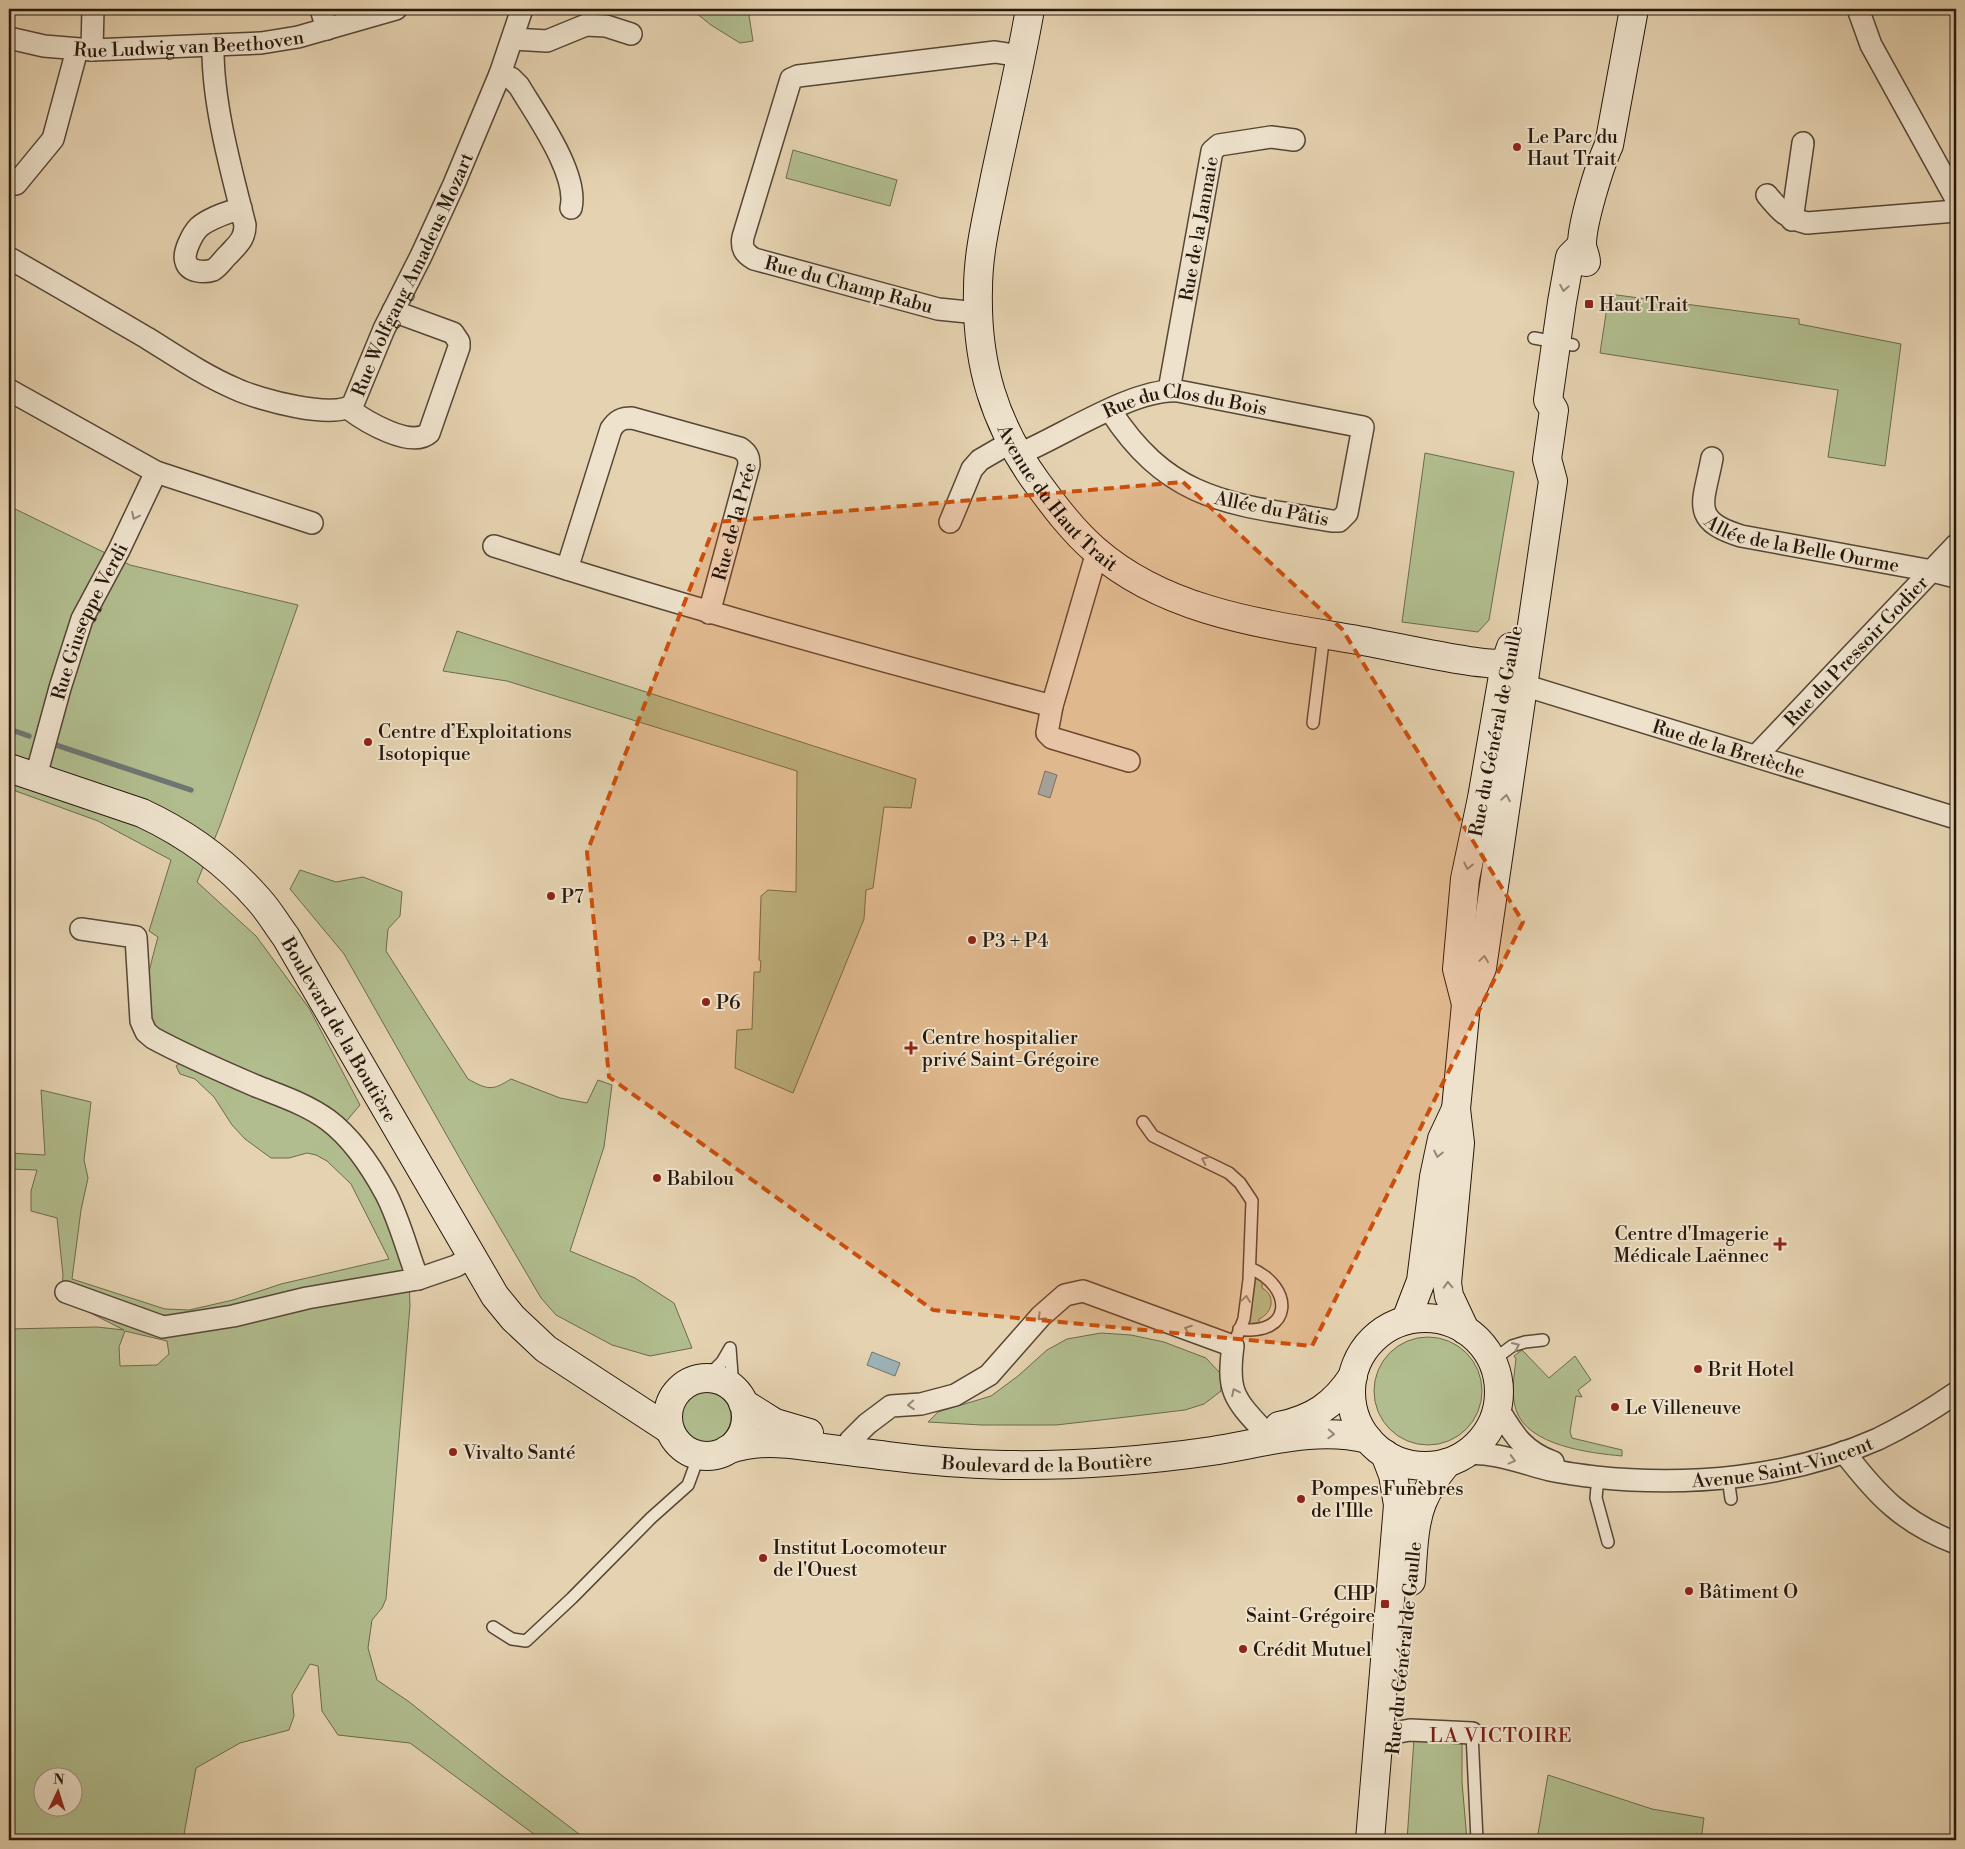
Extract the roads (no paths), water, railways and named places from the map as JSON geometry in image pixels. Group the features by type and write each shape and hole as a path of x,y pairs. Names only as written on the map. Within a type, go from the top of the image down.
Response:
{"street":[{"path":"16,184 53,139 85,50 92,9"},
{"path":"321,9 327,29"},
{"name":"Rue Ludwig van Beethoven","path":"9,38 44,46 85,50 261,43 298,37 396,9"},
{"name":"Rue Wolfgang Amadeus Mozart","path":"9,258 236,390 281,403 308,408 342,411 348,409 353,404 384,329 422,256 500,74 522,9"},
{"name":"Avenue du Haut Trait","path":"1030,9 983,242 978,288 978,312 985,378 995,406 1014,448 1052,504 1097,552 1146,584 1209,611 1471,662 1514,674"},
{"name":"Rue du Général de Gaulle","path":"1602,158 1600,143 1625,9"},
{"name":"Rue du Général de Gaulle","path":"1465,1330 1449,1296 1447,1283 1460,1144 1456,1109 1466,1004 1457,969 1465,880 1482,798 1514,674 1515,635 1537,478 1547,459 1554,410 1548,400 1554,341 1570,257 1582,244 1586,218 1602,158 1609,145 1634,9"},
{"path":"1858,9 1870,45 1956,199"},
{"path":"513,39 546,40 586,25 606,26 631,34"},
{"path":"213,45 220,116 241,208"},
{"name":"Rue du Champ Rabu","path":"978,312 938,309 754,259 744,251 743,237 791,79 798,76 995,52 1020,56"},
{"path":"500,74 511,78 519,86 563,161 571,184 573,198 571,208"},
{"name":"Rue de la Jannaie","path":"1169,390 1173,358 1212,151 1219,145 1271,137 1294,140"},
{"path":"1792,220 1803,142"},
{"path":"1767,194 1780,211 1792,220 1807,223 1956,210"},
{"path":"348,409 369,423 412,439 424,437 429,433 459,347 459,342 453,333 393,311"},
{"path":"9,390 156,472 312,523"},
{"name":"Rue du Clos du Bois","path":"950,522 972,468 980,460 1110,410 1143,395 1169,390 1363,427"},
{"name":"Allée du Pâtis","path":"1110,410 1133,444 1164,472 1182,484 1220,500 1332,522 1339,521 1347,513 1363,427"},
{"name":"Rue de la Prée","path":"566,569 611,429 616,422 624,418 632,418 740,448 746,452 749,458 749,465 708,613"},
{"name":"Allée de la Belle Ourme","path":"1712,458 1703,506 1706,518 1712,525 1722,530 1740,536 1956,577"},
{"name":"Rue Giuseppe Verdi","path":"36,776 82,620 119,550 156,472"},
{"name":"Rue du Pressoir Godier","path":"1756,756 1956,545"},
{"path":"494,546 708,613 1052,706"},
{"path":"1097,552 1046,729 1049,736 1130,761"},
{"name":"Rue de la Bretèche","path":"1514,674 1756,756 1956,818"},
{"name":"Boulevard de la Boutière","path":"9,768 128,808 169,826 200,845 233,872 260,900 291,945 495,1296 513,1318 546,1349 670,1430"},
{"path":"81,929 136,937 141,1021 146,1032 153,1038 248,1082 294,1100 314,1110 342,1132 372,1171 385,1194 395,1215 418,1279"},
{"name":"Rue du Général de Gaulle","path":"1406,1320 1421,1281 1434,1177 1442,1139 1456,1109"},
{"path":"66,1292 163,1327 232,1316 307,1298 418,1279 456,1266 471,1257"},
{"path":"850,1441 867,1424 891,1406 921,1404 955,1394 988,1375 1040,1316 1065,1295 1083,1291 1236,1338 1230,1369 1231,1384 1241,1405 1263,1430"},
{"path":"1436,1319 1451,1323 1465,1330 1484,1348 1492,1361 1498,1382 1498,1407 1493,1421 1486,1434 1476,1445 1456,1458 1431,1465 1415,1465 1399,1461 1376,1446 1361,1428 1352,1403 1352,1376 1363,1352 1371,1341 1382,1332 1406,1320 1436,1319"},
{"name":"Boulevard de la Boutière","path":"738,1395 775,1423 810,1434 850,1441 978,1452 1074,1452 1162,1446 1212,1439 1263,1430 1306,1419 1328,1406 1343,1391 1352,1376"},
{"path":"716,1378 738,1395 745,1422 742,1434 736,1443 718,1454 699,1455 681,1446 670,1430 668,1420 668,1410 677,1391 695,1379 716,1378"},
{"name":"Boulevard de la Boutière","path":"595,1380 636,1390 677,1391"},
{"name":"Avenue Saint-Vincent","path":"1456,1458 1479,1453 1552,1471 1597,1477 1668,1481 1728,1478 1784,1468 1844,1452 1878,1439 1956,1393"},
{"name":"Avenue Saint-Vincent","path":"1498,1407 1516,1437 1525,1447 1544,1459 1597,1477"},
{"name":"Boulevard de la Boutière","path":"727,1450 741,1445 773,1442 911,1459 976,1464 1084,1464 1162,1457 1213,1450 1285,1436 1309,1434 1354,1436 1376,1446"},
{"name":"Rue du Général de Gaulle","path":"1370,1840 1398,1505 1393,1475 1376,1446"},
{"path":"1844,1452 1878,1494 1905,1517 1937,1536 1956,1543"},
{"name":"Rue du Général de Gaulle","path":"1384,1840 1401,1731 1416,1527 1421,1504 1429,1489 1456,1458"},
{"path":"1401,1731 1472,1733"}],"lane":[{"path":"1313,723 1324,634"},
{"path":"1143,1122 1153,1136 1222,1168 1240,1183 1252,1200 1250,1268 1244,1319 1236,1338"},
{"path":"1236,1338 1262,1329 1276,1321 1282,1310 1282,1301 1276,1286 1262,1274 1250,1268"},
{"path":"1492,1361 1512,1346 1543,1340"},
{"path":"492,1628 512,1639 526,1641 572,1598 650,1518 688,1485 699,1455"},
{"path":"1597,1477 1596,1498 1608,1542"},
{"path":"1728,1478 1731,1499"},
{"path":"1472,1733 1477,1840"}],"water":[{"path":"1045,771 1057,775 1050,798 1038,794"},
{"path":"872,1352 900,1363 895,1376 867,1365"}],"waterway":[{"path":"9,729 29,736"},
{"path":"56,745 191,790"}],"place":[{"name":"Le Parc du Haut Trait","path":"1517,147"},
{"name":"Haut Trait","path":"1589,304"},
{"name":"Centre d’Exploitations Isotopique","path":"368,742"},
{"name":"P7","path":"551,896"},
{"name":"P3 + P4","path":"972,940"},
{"name":"P6","path":"706,1002"},
{"name":"Centre hospitalier privé Saint-Grégoire","path":"911,1048"},
{"name":"Babilou","path":"657,1178"},
{"name":"Centre d'Imagerie Médicale Laënnec","path":"1780,1244"},
{"name":"Brit Hotel","path":"1698,1369"},
{"name":"Le Villeneuve","path":"1615,1407"},
{"name":"Vivalto Santé","path":"453,1452"},
{"name":"Pompes Funèbres de l'Ille","path":"1301,1499"},
{"name":"Institut Locomoteur de l'Ouest","path":"763,1558"},
{"name":"Bâtiment O","path":"1689,1591"},
{"name":"CHP Saint-Grégoire","path":"1385,1604"},
{"name":"Crédit Mutuel","path":"1243,1649"}],"district":[{"name":"LA VICTOIRE","path":"1501,1735"}]}
